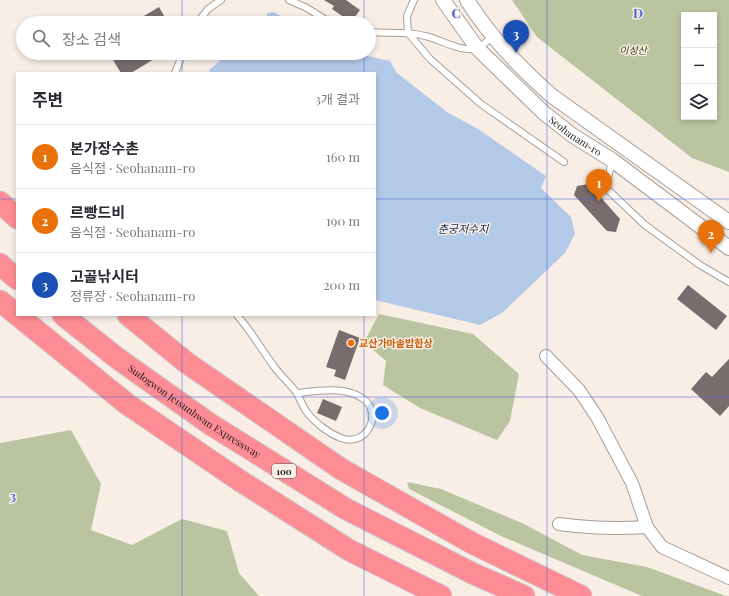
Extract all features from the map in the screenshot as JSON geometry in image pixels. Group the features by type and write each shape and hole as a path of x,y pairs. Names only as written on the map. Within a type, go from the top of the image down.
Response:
{"highway":[{"path":"0,202 16,217"},
{"path":"0,264 16,278"},
{"path":"0,301 16,314"},
{"path":"18,316 127,404 239,480 349,550 441,596"},
{"name":"Sudogwon Je1sunhwan Expressway","path":"64,316 117,358 210,424 346,509 474,574 524,596"},
{"path":"129,316 187,363 341,469 472,543 581,596"}],"street":[{"name":"Seohanam-ro","path":"443,0 477,48 544,114 572,135 612,160 729,248"},
{"name":"Seohanam-ro","path":"467,0 492,37 530,77 552,96 729,222"},
{"path":"546,356 579,390 597,417 632,483 647,527 662,547 729,578"},
{"path":"559,524 588,528 621,529 647,527"}],"lane":[{"path":"202,16 208,9 221,0"},
{"path":"289,0 307,8 319,16"},
{"path":"414,0 407,16 408,33 430,59 481,104 564,162"},
{"path":"376,32 408,33 425,36 462,48 477,48 492,37"},
{"path":"175,72 180,60"},
{"path":"612,160 606,188 645,225 700,265 729,282"},
{"path":"238,316 249,329 276,370 297,393 306,412 316,423 342,439 353,440 370,428 373,417 370,408 363,398 347,393 327,390 297,393"}],"green space":[{"name":"이성산","path":"512,0 729,0 729,172 692,158 537,37"},
{"path":"379,314 473,334 519,374 510,421 497,440 420,408 383,385 386,361 364,342"},
{"path":"71,430 101,484 91,530 132,545 182,519 227,531 239,573 259,596 0,596 0,443"},
{"path":"407,482 441,489 524,524 582,555 647,567 726,596 642,596 503,537 409,489"}],"water":[{"path":"274,12 281,16 267,16 267,13"},
{"name":"춘궁저수지","path":"376,58 390,61 397,73 447,112 478,129 546,176 541,188 571,217 575,234 565,253 502,313 480,325 376,300 376,72 210,72 209,70 221,60 376,60"}],"building":[{"path":"324,0 346,0 360,10 356,16 342,16 332,9 334,6"},
{"path":"159,7 164,16 144,16"},
{"path":"113,60 152,60 133,72 120,72"},
{"path":"589,184 620,219 616,232 607,231 574,195 577,186"},
{"path":"688,285 727,316 716,330 677,299"},
{"path":"339,330 360,338 345,380 334,376 336,370 326,367"},
{"path":"729,359 729,406 720,416 691,389 706,372 712,377"},
{"path":"323,399 342,407 336,421 317,413"}],"place":[{"name":"고골낚시터","path":"516,53"},
{"name":"본가장수촌","path":"599,202"},
{"name":"르빵드비","path":"711,253"},
{"name":"교산가마솥밥한상","path":"351,343"}]}
